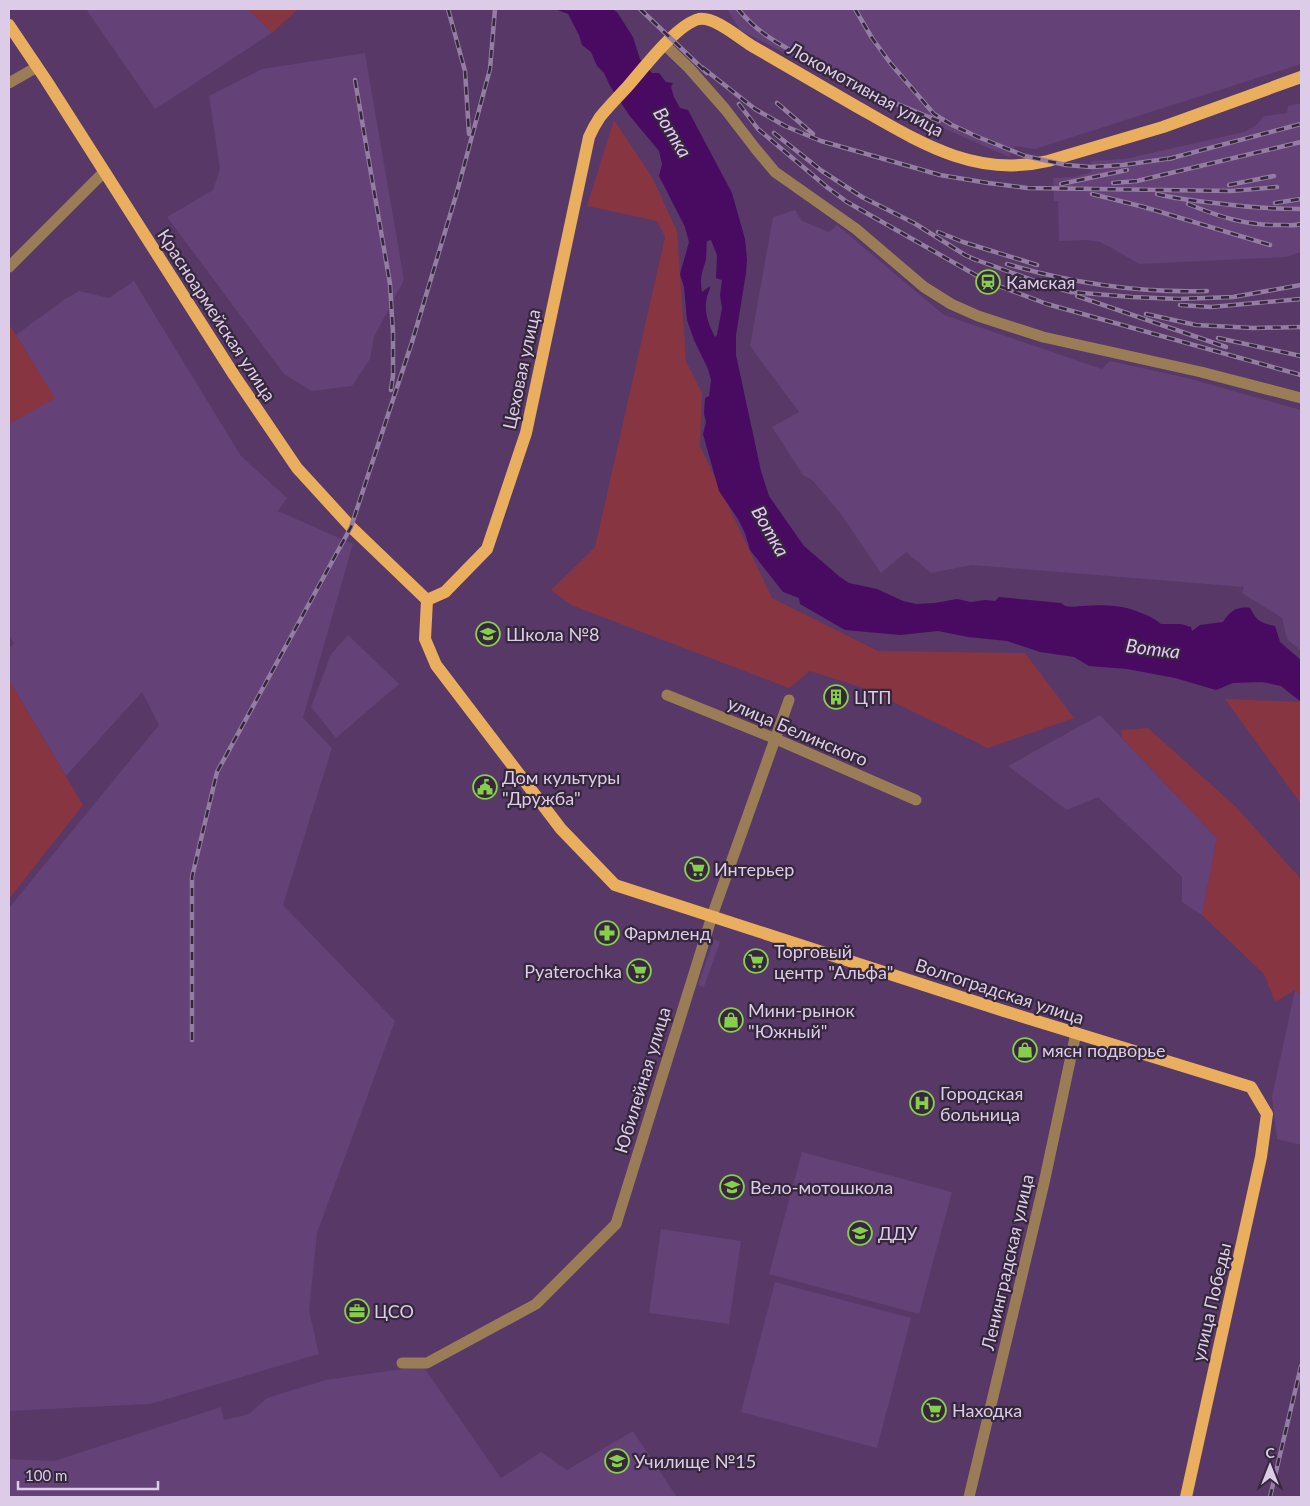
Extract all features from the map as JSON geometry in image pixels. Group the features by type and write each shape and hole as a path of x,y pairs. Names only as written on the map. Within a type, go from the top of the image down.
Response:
{"main road":[{"name":"Локомотивная улица","path":"600,118 662,48 684,28 699,19 709,19 790,68 917,140 953,156 987,164 1013,167 1030,166 1163,127 1301,77"},
{"name":"Красноармейская улица","path":"9,25 234,375 297,468 351,527 427,600"},
{"name":"Цеховая улица","path":"427,600 445,592 488,549 526,433 588,137 600,118"},
{"name":"Волгоградская улица","path":"427,600 425,639 436,665 561,828 615,885 1076,1033 1251,1087 1267,1114"},
{"name":"улица Победы","path":"1186,1497 1261,1157 1267,1114"}],"street":[{"path":"662,48 690,68 775,172 856,228 924,287 951,304 978,316 1042,337 1201,372 1301,398"},
{"path":"9,83 37,67"},
{"path":"9,267 104,172"},
{"name":"улица Белинского","path":"667,695 776,739 916,800"},
{"name":"Юбилейная улица","path":"402,1363 427,1363 536,1304 616,1224 712,916 790,700"},
{"name":"Ленинградская улица","path":"969,1497 1044,1183 1076,1033"}],"shaded area":[{"path":"86,9 248,9 272,33 155,109"},
{"path":"248,9 298,9 272,33"},
{"path":"727,9 1301,9 1301,64 1035,149 1015,146 1009,157 858,91 740,30"},
{"path":"365,53 404,280 374,337 370,359 352,386 312,391 284,374 167,217 213,190 220,169 209,96 262,69"},
{"path":"1301,103 1301,252 1286,257 1139,264 1100,242 1085,240 1059,241 1058,201 1054,201 1053,178 1074,177 1092,172 1091,161 1125,159 1244,132 1256,125 1264,116 1287,113 1288,106"},
{"path":"614,120 652,177 677,231 686,361 702,393 700,446 772,598 878,651 1025,653 1074,718 988,748 866,689 810,671 789,688 571,605 551,590 595,547 665,237 657,221 587,206"},
{"path":"795,210 802,221 829,232 837,225 944,315 1102,369 1110,361 1187,378 1301,410 1301,651 1287,639 1282,618 1242,593 1244,587 972,565 931,573 906,552 881,573 840,513 813,481 803,475 772,427 799,412 750,346 773,217"},
{"path":"134,281 241,456 287,498 278,511 353,544 303,718 332,748 283,905 395,1021 317,1233 309,1311 319,1354 150,1404 9,1411 9,908 159,725 142,692 66,776 9,680 9,648 14,644 9,635 9,424 54,398 16,335 79,291 109,298"},
{"path":"9,324 55,398 9,424"},
{"path":"348,635 399,684 336,738 311,707 331,654"},
{"path":"9,680 83,805 9,899"},
{"path":"1225,699 1301,702 1301,804"},
{"path":"1100,715 1217,838 1202,915 1182,902 1182,877 1098,797 1067,810 1008,766"},
{"path":"1148,728 1236,807 1301,879 1301,995 1295,990 1275,1002 1264,974 1202,915 1217,838 1122,738 1121,730"},
{"path":"714,939 720,942 704,987 698,985"},
{"path":"1295,990 1301,995 1301,1145 1277,1139 1272,1097"},
{"name":"ДДУ","path":"802,1152 952,1192 919,1314 769,1274"},
{"path":"661,1229 741,1241 729,1324 649,1313"},
{"path":"775,1282 911,1318 877,1448 741,1412"},
{"path":"423,1366 501,1478 541,1452 567,1470 633,1431 677,1497 9,1497 9,1459 54,1461 221,1407 224,1420 249,1414 267,1398 325,1380"}],"water":[{"name":"Вотка","path":"555,9 612,9 617,12 633,37 640,59 652,73 659,73 666,82 673,83 671,87 674,97 680,108 688,110 732,193 745,239 747,259 736,335 736,355 761,471 769,496 804,546 849,583 877,589 903,601 916,604 957,599 971,602 995,601 999,597 1061,603 1068,607 1113,606 1137,611 1161,624 1181,624 1191,627 1192,631 1200,625 1223,622 1231,612 1238,609 1250,608 1260,621 1275,626 1280,642 1301,660 1301,702 1281,686 1262,682 1233,683 1216,690 1175,678 1127,669 1089,666 1074,657 1040,652 1007,641 968,637 938,631 900,635 845,630 800,604 799,598 783,592 750,550 738,519 719,491 703,434 706,422 704,414 705,398 709,396 711,380 687,320 684,287 680,274 689,242 685,227 659,176 662,164 659,151 629,115 604,73 597,66 591,52 582,45 568,14","holes":["711,240 717,255 716,278 722,280 720,295 722,308 715,337 706,313 707,295 710,286 702,292 701,284 707,241"]}],"railway":[{"path":"448,9 465,71 469,134"},
{"path":"192,1040 192,877 217,772 351,527 412,342 457,192 490,69 495,9"},
{"path":"640,9 707,73"},
{"path":"738,9 766,35 816,65 868,91 939,121"},
{"path":"855,9 872,38 891,64 934,114 952,125 1025,156 1066,165 1091,167 1123,165 1173,158"},
{"path":"703,68 755,109 785,126 821,141 940,175 1027,188 1231,191 1277,187"},
{"path":"355,80 390,284 393,333 391,390"},
{"path":"777,103 813,134"},
{"path":"739,104 758,129 847,202 988,282 1047,304 1301,375"},
{"path":"1168,159 1301,124"},
{"path":"774,133 822,171 862,197 914,223 976,260"},
{"path":"1113,183 1137,181 1301,142"},
{"path":"1061,184 1127,170"},
{"path":"1229,185 1274,176"},
{"path":"1092,194 1144,207 1270,245"},
{"path":"1157,194 1186,200 1237,206 1301,209"},
{"path":"1275,203 1301,199"},
{"path":"1188,204 1223,217 1245,222 1269,225 1301,224"},
{"path":"938,232 963,242 1037,265"},
{"path":"971,258 1071,292 1132,297 1178,299 1233,297 1301,285"},
{"path":"1007,264 1056,277 1106,285 1156,290 1207,291"},
{"path":"1077,296 1226,347"},
{"path":"1180,305 1211,307 1301,299"},
{"path":"1146,314 1196,325 1253,328 1301,327"},
{"path":"1218,338 1301,356"},
{"path":"1270,1497 1301,1366"}],"place":[{"name":"Камская","path":"988,282"},
{"name":"Школа №8","path":"488,634"},
{"name":"ЦТП","path":"836,697"},
{"name":"Дом культуры \"Дружба\"","path":"485,787"},
{"name":"Интерьер","path":"697,869"},
{"name":"Фармленд","path":"607,933"},
{"name":"Торговый центр \"Альфа\"","path":"756,961"},
{"name":"Pyaterochka","path":"639,971"},
{"name":"Мини-рынок \"Южный\"","path":"731,1020"},
{"name":"мясн подворье","path":"1025,1050"},
{"name":"Городская больница","path":"922,1103"},
{"name":"Вело-мотошкола","path":"732,1187"},
{"name":"ДДУ","path":"860,1233"},
{"name":"ЦСО","path":"357,1311"},
{"name":"Находка","path":"934,1410"},
{"name":"Училище №15","path":"617,1461"}]}
